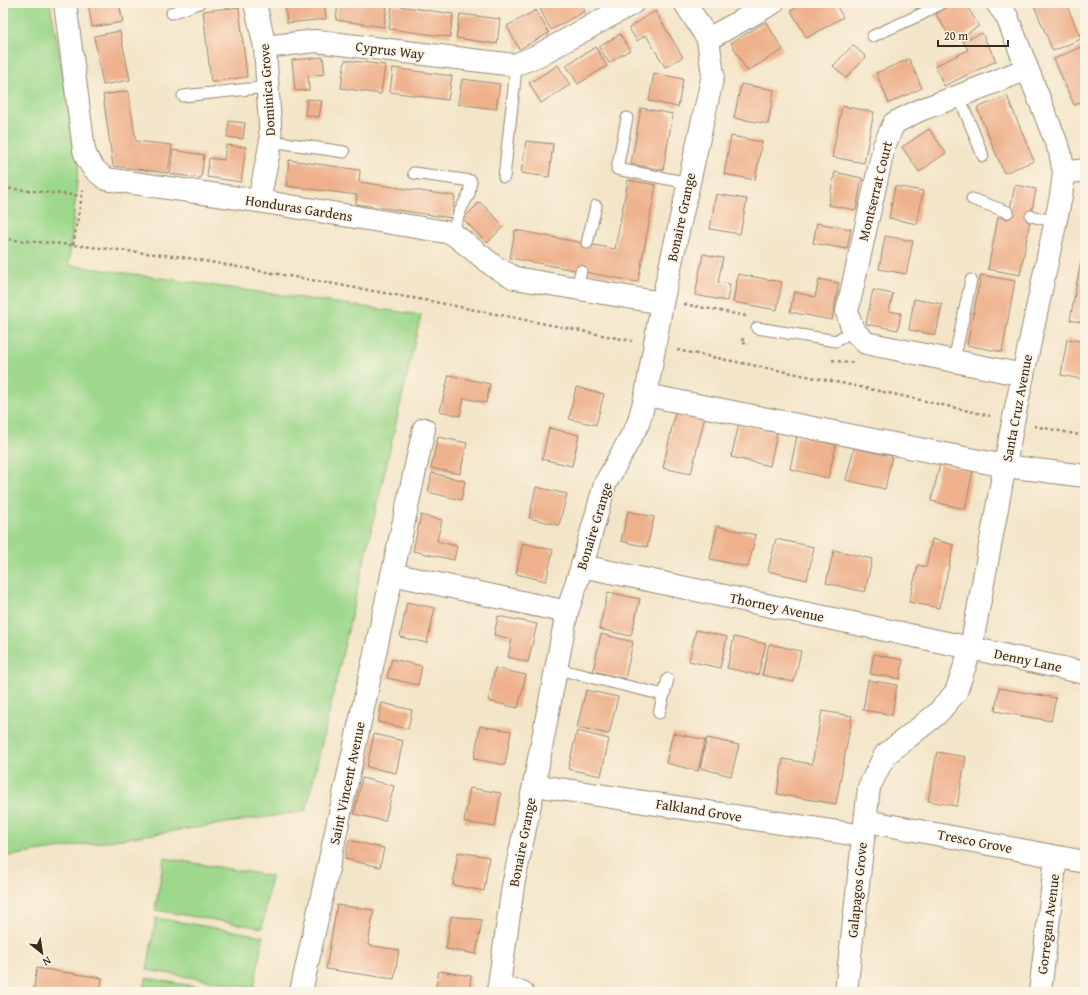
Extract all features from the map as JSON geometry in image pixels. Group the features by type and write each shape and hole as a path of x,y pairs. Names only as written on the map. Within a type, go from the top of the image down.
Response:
{"street":[{"path":"65,3 84,150 86,159 95,171"},
{"name":"Dominica Grove","path":"255,3 265,47 271,141 259,201"},
{"name":"Cyprus Way","path":"265,47 315,41 515,65 539,55 633,3"},
{"name":"Bonaire Grange","path":"498,990 513,886 557,669 567,612 582,566 605,484 638,424 646,395 662,303 713,75 708,39 685,3"},
{"path":"708,39 773,3"},
{"name":"Santa Cruz Avenue","path":"869,787 885,755 937,714 956,692 971,648 1013,422 1061,196 1064,173 1060,152 1007,17 997,3"},
{"name":"Montserrat Court","path":"853,330 847,312 884,146 894,123 920,110 1027,69"},
{"path":"1064,173 1085,170"},
{"name":"Honduras Gardens","path":"95,171 106,179 259,201 452,233 495,267 516,278 579,280 662,303"},
{"path":"853,330 866,343 1023,375"},
{"path":"646,395 1006,466 1085,476"},
{"name":"Saint Vincent Avenue","path":"301,992 424,429"},
{"name":"Thorney Avenue","path":"582,566 971,648"},
{"path":"392,574 567,612"},
{"name":"Denny Lane","path":"971,648 1085,673"},
{"name":"Falkland Grove","path":"534,785 865,829"},
{"name":"Galapagos Grove","path":"846,992 869,787"},
{"name":"Tresco Grove","path":"865,829 1085,862"},
{"name":"Gorregan Avenue","path":"1040,992 1056,857"},
{"path":"498,990 522,992"}],"lane":[{"path":"172,13 199,3"},
{"path":"874,36 922,14 941,3"},
{"path":"504,177 515,79 515,65"},
{"path":"183,96 268,87"},
{"path":"959,96 982,156"},
{"path":"627,118 617,169 689,183"},
{"path":"271,141 344,152"},
{"path":"414,173 471,181 469,194 460,210 452,233"},
{"path":"972,199 1008,212"},
{"path":"587,243 596,206"},
{"path":"1031,216 1056,222"},
{"path":"954,361 971,280"},
{"path":"757,328 836,341 853,330"},
{"path":"557,669 664,695"},
{"path":"659,713 668,679"}],"path":[{"path":"73,245 85,183 95,171"},
{"path":"3,188 82,196"},
{"path":"3,239 73,245 190,259 436,302 871,389 1013,422 1085,436"}],"green space":[{"path":"3,3 50,3 79,162 69,265 421,315 306,811 3,857"},
{"path":"164,858 271,876 262,928 155,910"},
{"path":"156,918 263,936 254,988 147,970"},
{"path":"146,978 228,992 144,992"}],"building":[{"path":"88,3 119,3 123,22 92,27"},
{"path":"285,3 306,3 306,6 324,4 326,19 287,23"},
{"path":"338,3 387,4 384,27 336,20"},
{"path":"550,3 580,3 585,11 551,30 540,9"},
{"path":"804,3 835,3 843,17 807,38 791,11"},
{"path":"913,3 926,3 916,9"},
{"path":"954,3 965,3 979,26 953,42 936,14"},
{"path":"1033,3 1066,3 1081,39 1053,51"},
{"path":"392,5 453,14 450,37 389,29"},
{"path":"239,7 247,77 211,82 203,11"},
{"path":"536,10 549,33 519,49 507,26"},
{"path":"655,11 683,57 665,67 646,35 637,41 629,28"},
{"path":"460,14 500,19 497,44 456,38"},
{"path":"766,22 783,50 747,71 731,43"},
{"path":"120,31 130,80 103,85 94,36"},
{"path":"982,33 996,61 944,86 935,66 968,50 963,41"},
{"path":"620,34 630,50 609,63 599,47"},
{"path":"853,45 866,57 846,78 833,66"},
{"path":"1085,45 1085,101 1074,105 1054,59"},
{"path":"596,47 607,66 578,84 566,65"},
{"path":"323,57 325,74 308,76 309,90 295,91 292,60"},
{"path":"909,59 922,88 889,103 876,73"},
{"path":"345,60 385,65 381,94 341,88"},
{"path":"558,65 570,85 541,103 529,83"},
{"path":"393,68 452,76 448,100 390,92"},
{"path":"654,73 683,79 678,107 649,101"},
{"path":"462,79 500,84 496,109 458,104"},
{"path":"741,84 774,90 768,124 734,118"},
{"path":"128,91 136,141 172,145 168,173 113,166 103,95"},
{"path":"1007,96 1034,161 1004,173 977,108"},
{"path":"307,99 322,101 319,117 305,115"},
{"path":"842,106 874,112 864,163 832,157"},
{"path":"641,108 673,114 663,170 631,164"},
{"path":"229,121 245,123 243,139 227,137"},
{"path":"929,129 946,153 919,172 902,147"},
{"path":"731,136 762,142 755,180 724,174"},
{"path":"526,141 553,144 549,177 521,173"},
{"path":"226,145 246,147 241,182 207,177 209,158 224,160"},
{"path":"173,150 204,155 201,178 170,174"},
{"path":"289,160 360,170 359,182 455,196 452,218 356,204 357,195 286,186"},
{"path":"835,172 862,178 856,210 828,205"},
{"path":"628,180 656,185 638,282 510,258 515,230 615,249"},
{"path":"1015,185 1036,189 1020,275 988,269 998,217 1008,219"},
{"path":"895,186 923,191 917,224 889,218"},
{"path":"716,194 747,199 740,234 710,229"},
{"path":"480,202 504,226 487,243 463,219"},
{"path":"817,223 851,229 847,249 813,243"},
{"path":"1085,230 1085,247 1081,246"},
{"path":"885,236 913,241 906,274 879,269"},
{"path":"703,254 723,258 718,282 730,284 727,301 695,295"},
{"path":"1081,261 1085,262 1085,323 1070,320"},
{"path":"738,274 782,282 777,310 733,302"},
{"path":"981,275 1015,281 1002,352 967,345"},
{"path":"819,279 839,283 832,320 790,312 794,292 815,297"},
{"path":"873,290 893,294 889,311 901,313 898,330 866,324"},
{"path":"914,299 942,304 936,335 909,330"},
{"path":"1067,339 1085,342 1082,361 1085,362 1085,380 1061,375"},
{"path":"449,375 490,384 486,403 464,398 460,416 440,411"},
{"path":"576,387 604,394 596,425 569,419"},
{"path":"676,409 705,416 691,474 663,468"},
{"path":"739,424 777,433 770,466 731,457"},
{"path":"549,428 579,435 572,466 542,459"},
{"path":"797,436 836,445 828,478 790,469"},
{"path":"438,437 467,443 460,474 431,468"},
{"path":"854,448 892,456 885,489 846,480"},
{"path":"940,464 973,471 965,509 931,501"},
{"path":"432,473 465,481 461,500 428,492"},
{"path":"536,487 567,494 559,525 529,518"},
{"path":"628,511 654,517 647,547 621,541"},
{"path":"421,515 442,520 437,541 457,546 454,560 413,551"},
{"path":"717,526 756,535 748,567 710,559"},
{"path":"776,539 814,547 807,580 768,571"},
{"path":"932,539 954,545 939,608 909,602 918,565 926,567"},
{"path":"523,543 553,550 546,581 516,574"},
{"path":"834,550 872,559 865,592 826,583"},
{"path":"608,592 640,599 631,636 599,629"},
{"path":"407,602 435,608 427,643 400,637"},
{"path":"498,616 537,624 528,662 508,657 512,639 494,635"},
{"path":"696,630 727,637 720,668 689,661"},
{"path":"601,634 633,642 625,679 593,671"},
{"path":"734,637 766,644 758,675 727,668"},
{"path":"769,644 801,651 794,682 762,675"},
{"path":"874,654 903,660 900,679 870,674"},
{"path":"392,659 422,666 418,685 387,678"},
{"path":"495,668 526,675 518,708 488,701"},
{"path":"868,680 897,685 892,715 863,710"},
{"path":"999,688 1056,698 1051,721 995,711"},
{"path":"586,690 618,697 609,734 577,727"},
{"path":"382,703 412,710 408,729 378,722"},
{"path":"822,711 852,716 836,804 777,794 783,759 812,764"},
{"path":"480,726 511,731 505,765 474,759"},
{"path":"577,731 609,739 601,776 568,769"},
{"path":"673,733 705,740 698,771 666,763"},
{"path":"374,734 403,741 396,773 367,767"},
{"path":"707,738 739,745 731,776 700,768"},
{"path":"937,752 966,757 957,806 928,801"},
{"path":"362,778 394,786 385,821 354,814"},
{"path":"470,788 501,793 495,827 464,822"},
{"path":"349,840 384,848 380,867 345,859"},
{"path":"458,852 489,857 484,891 453,885"},
{"path":"337,905 374,910 368,945 399,950 394,979 326,969"},
{"path":"451,916 482,920 476,954 446,949"},
{"path":"37,968 102,978 100,992 33,992"},
{"path":"439,971 471,976 469,992 435,991"}]}
